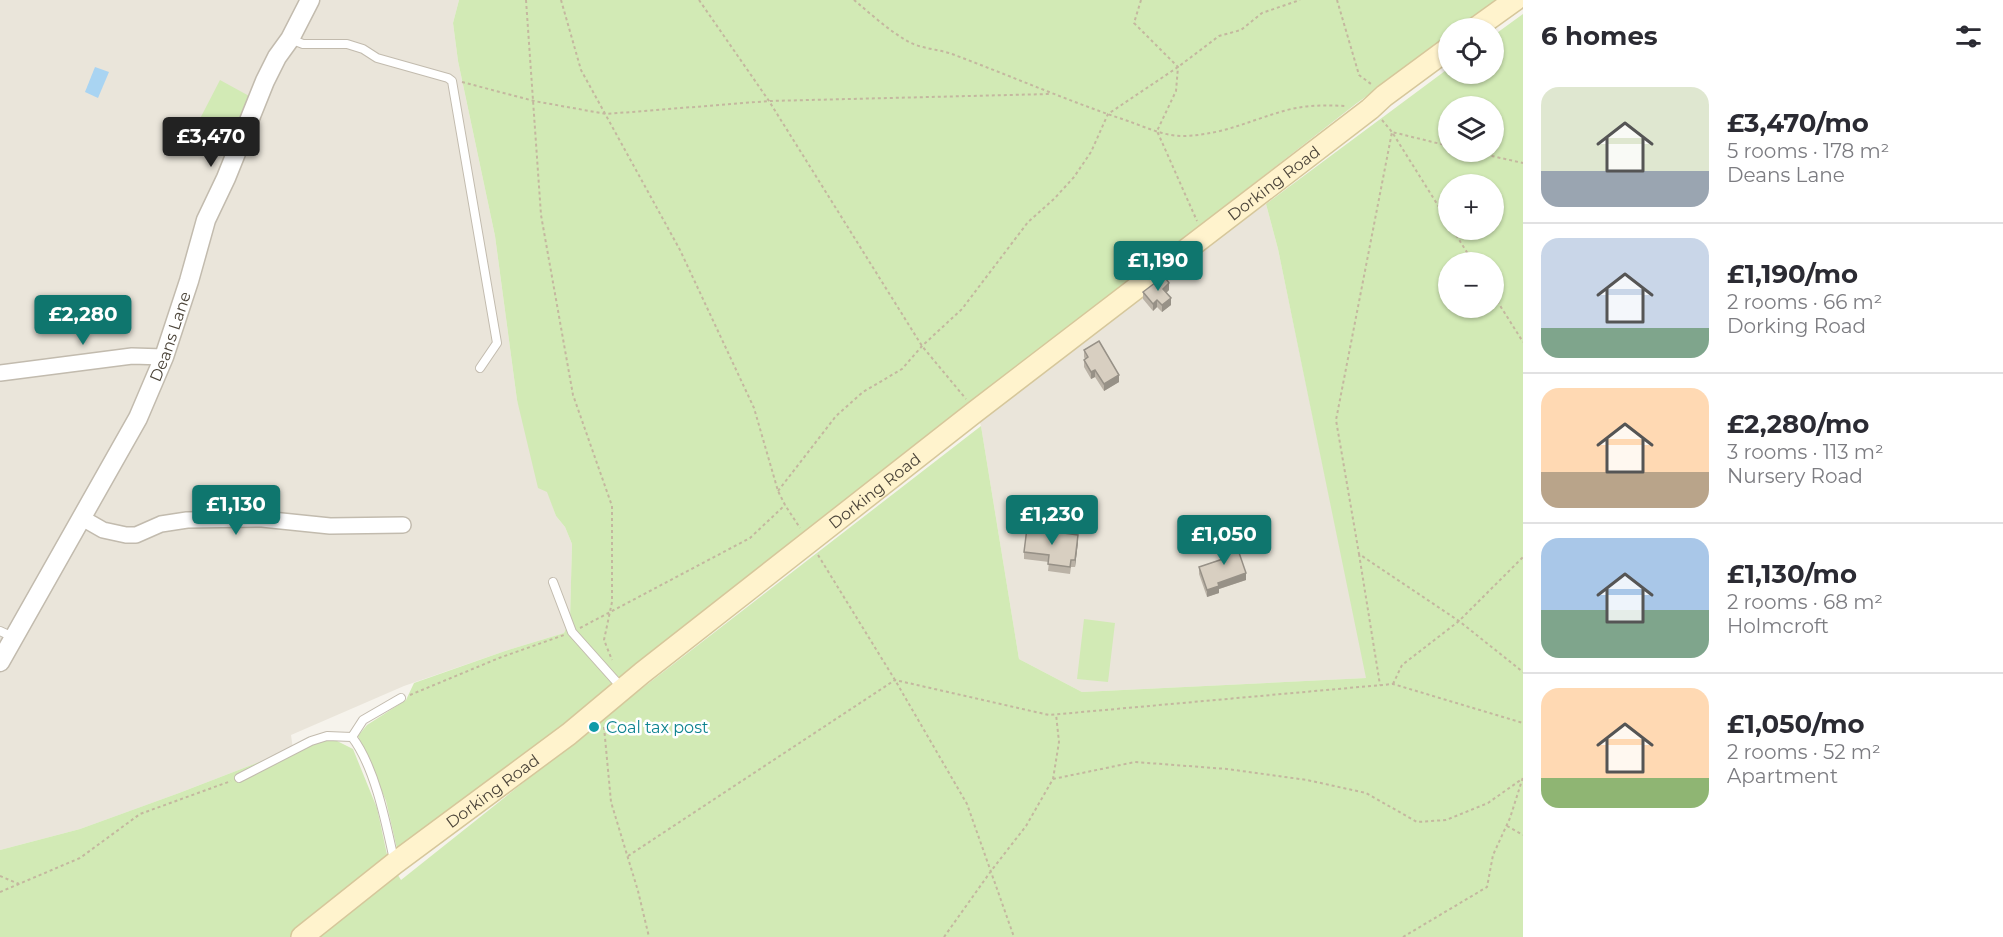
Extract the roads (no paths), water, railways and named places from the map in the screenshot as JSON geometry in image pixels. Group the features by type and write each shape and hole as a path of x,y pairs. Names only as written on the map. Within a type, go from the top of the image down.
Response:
{"main road":[{"path":"1490,18 1515,0"},
{"name":"Dorking Road","path":"302,937 394,863 569,734 976,411 1438,56"}],"street":[{"name":"Deans Lane","path":"0,662 7,634 82,518 138,418 164,357 206,220 226,178 265,81 310,0"},
{"path":"0,373 132,356 164,357"},
{"path":"82,518 104,530 126,535 136,535 161,524 187,520 262,519 330,526 403,525"}],"lane":[{"path":"290,39 303,44 347,44 363,49 377,58 445,77 453,84 496,343 480,368"},
{"path":"553,582 572,632 624,689"},
{"path":"352,737 363,720 401,698"},
{"path":"239,778 311,741 327,736 352,737"},
{"path":"352,737 378,793 394,863"}],"water":[{"path":"95,67 109,72 98,98 85,92"}],"place":[{"name":"Coal tax post","path":"594,727"}]}
